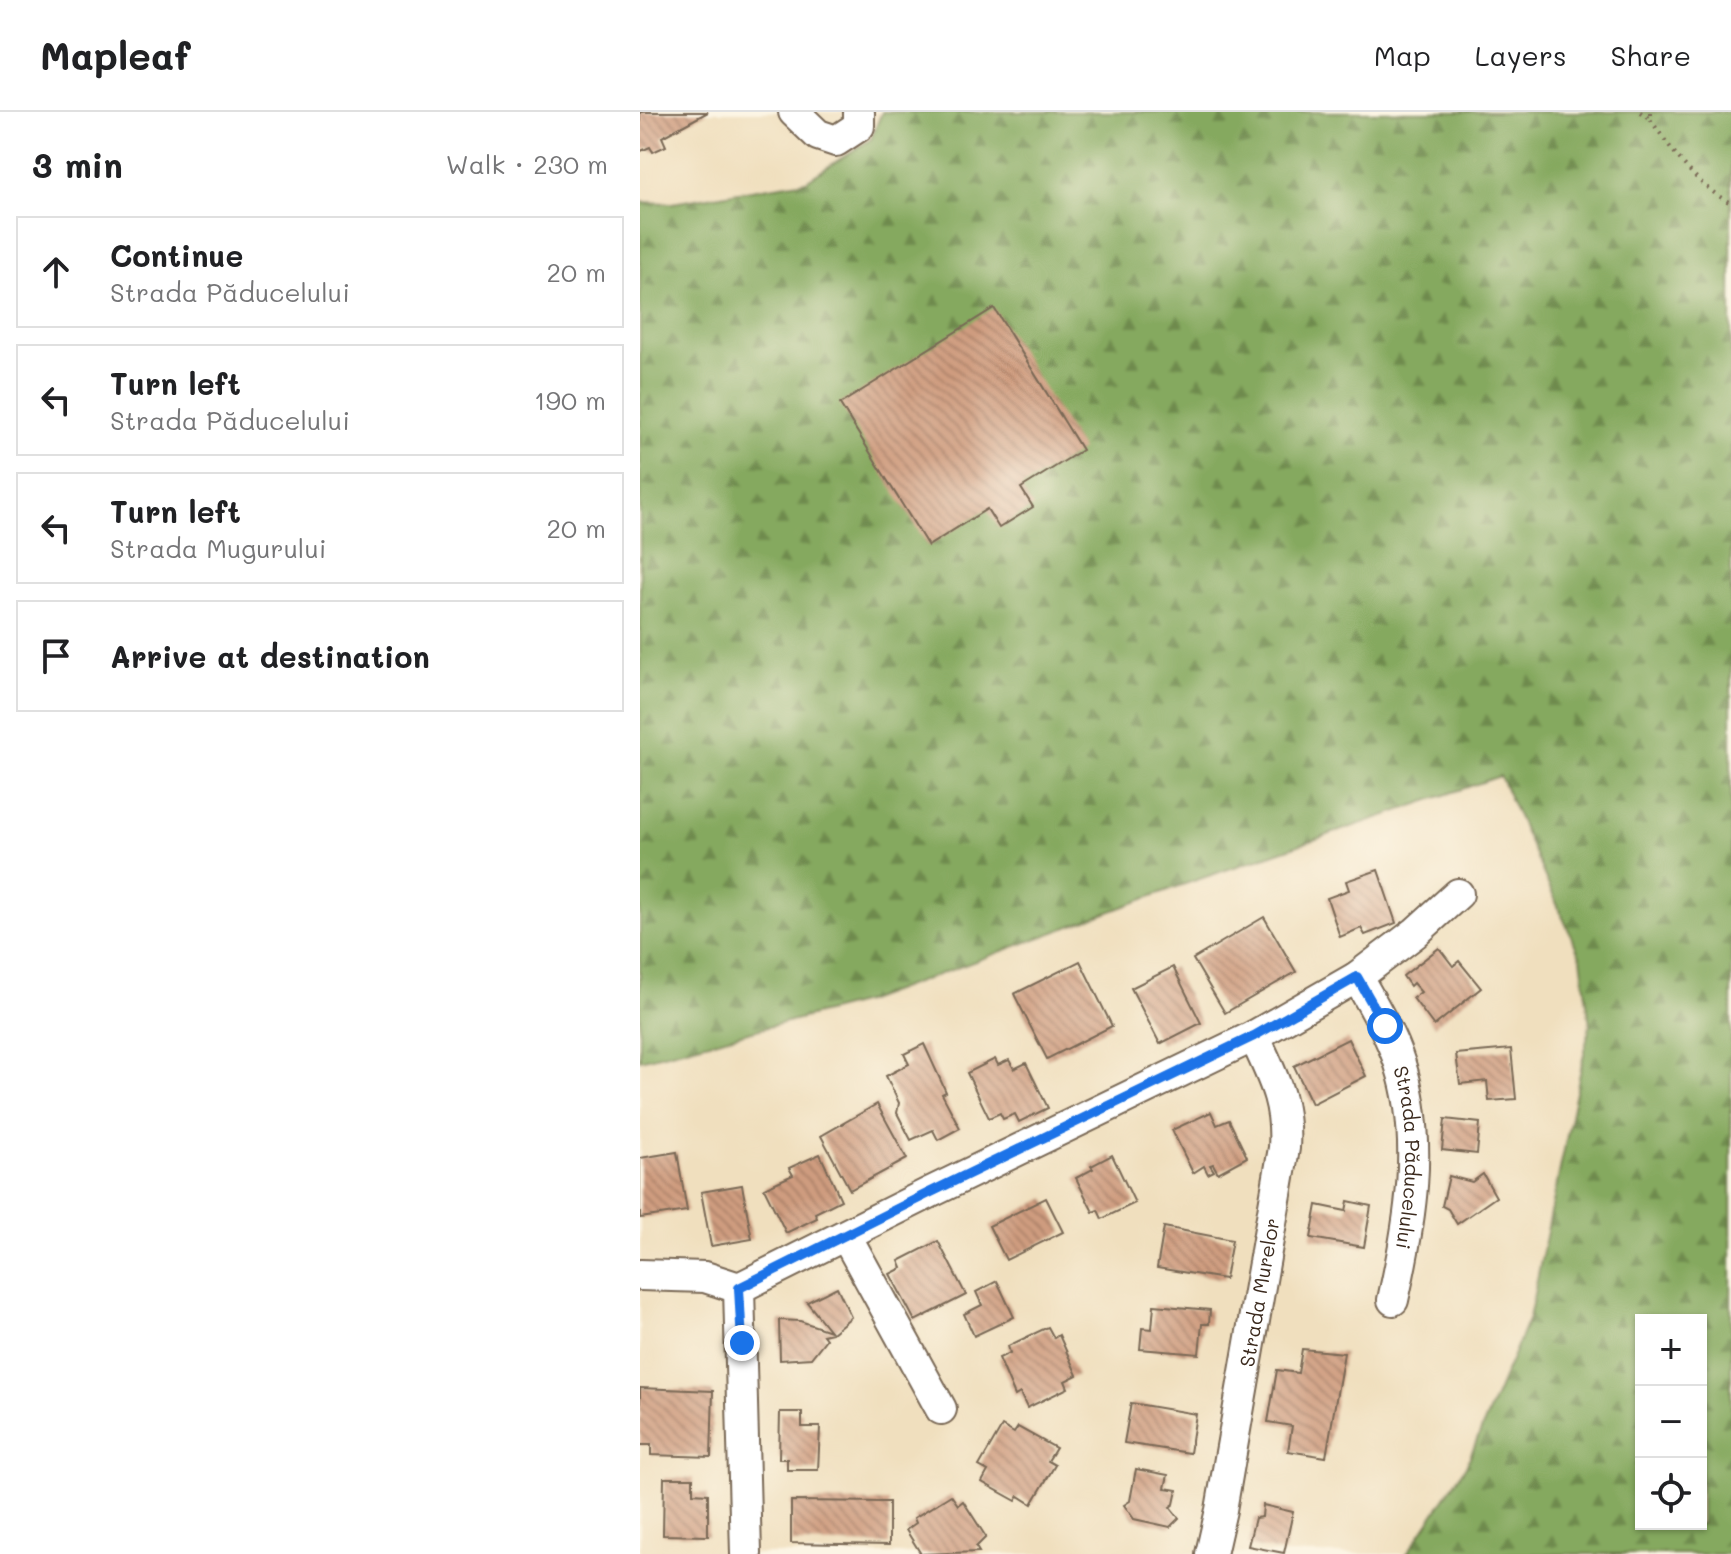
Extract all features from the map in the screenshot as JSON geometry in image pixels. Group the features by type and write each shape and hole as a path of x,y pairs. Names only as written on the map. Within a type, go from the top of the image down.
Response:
{"street":[{"path":"794,112 818,135 836,141 859,126 859,112"},
{"path":"640,1275 705,1277 739,1288 1254,1036 1357,977 1415,933 1458,894"},
{"name":"Strada Păducelului","path":"1357,977 1385,1026 1401,1065 1411,1115 1413,1174 1409,1229 1393,1300"},
{"name":"Strada Murelor","path":"1211,1554 1227,1479 1284,1148 1286,1121 1278,1091 1254,1036"},
{"path":"846,1236 941,1409"},
{"path":"739,1288 746,1554"}],"path":[{"path":"1640,112 1650,119 1678,157 1716,195 1731,203"},
{"path":"1650,112 1650,119"}],"green space":[{"path":"882,112 1731,112 1731,1554 1407,1554 1466,1466 1529,1318 1590,1025 1581,958 1500,776 1185,884 864,1002 640,1060 640,202 672,203 806,181 871,139"}],"building":[{"path":"640,112 708,112 662,137 666,146 653,152 650,147 640,150"},
{"path":"994,308 1082,450 1021,488 1033,507 999,528 987,509 928,546 840,404"},
{"path":"1378,870 1396,923 1365,935 1361,928 1340,937 1327,898 1349,890 1346,881"},
{"path":"1264,917 1296,972 1225,1013 1193,959"},
{"path":"1439,948 1453,966 1459,961 1481,988 1434,1026 1413,998 1421,992 1413,983 1410,986 1403,976"},
{"path":"1080,961 1112,1026 1047,1059 1014,994"},
{"path":"1173,967 1201,1023 1160,1044 1131,988"},
{"path":"1348,1039 1366,1076 1312,1104 1294,1066"},
{"path":"924,1044 946,1092 942,1094 960,1128 938,1140 933,1130 911,1140 897,1113 899,1103 886,1076 909,1064 904,1054"},
{"path":"1511,1049 1516,1099 1489,1101 1487,1081 1460,1084 1456,1054"},
{"path":"995,1059 998,1065 1009,1060 1014,1069 1026,1063 1048,1108 1019,1122 1015,1114 1003,1119 1000,1113 989,1118 967,1073"},
{"path":"877,1104 907,1159 850,1190 821,1136"},
{"path":"1211,1112 1217,1125 1229,1120 1247,1157 1218,1173 1213,1164 1210,1165 1214,1171 1208,1174 1204,1166 1193,1173 1172,1130"},
{"path":"1445,1119 1480,1123 1477,1154 1442,1150"},
{"path":"677,1152 687,1211 640,1218 640,1158"},
{"path":"820,1154 841,1200 815,1213 817,1218 786,1233 764,1188 793,1175 789,1168"},
{"path":"1112,1155 1135,1203 1102,1219 1098,1210 1093,1212 1076,1178"},
{"path":"1483,1174 1496,1197 1457,1224 1448,1209 1442,1206 1449,1176 1472,1182"},
{"path":"742,1185 752,1239 711,1246 701,1192"},
{"path":"1046,1198 1063,1232 1006,1260 989,1226"},
{"path":"1348,1201 1371,1206 1364,1247 1311,1238 1317,1205 1346,1211"},
{"path":"1164,1227 1232,1240 1225,1279 1157,1268"},
{"path":"938,1241 966,1295 915,1321 890,1274 902,1268 899,1261"},
{"path":"997,1281 1014,1317 974,1336 964,1314 982,1305 976,1292"},
{"path":"837,1287 851,1317 832,1333 823,1335 826,1339 811,1358 780,1360 779,1320 800,1321 830,1331 807,1302"},
{"path":"1154,1305 1210,1310 1209,1324 1202,1324 1199,1354 1140,1349 1142,1328 1152,1329"},
{"path":"1048,1327 1054,1338 1059,1335 1077,1375 1065,1381 1068,1388 1027,1408 1020,1393 1015,1396 999,1358 1010,1353 1008,1346"},
{"path":"1302,1349 1344,1353 1326,1457 1288,1451 1292,1426 1268,1422 1277,1370 1298,1373"},
{"path":"640,1388 713,1391 711,1457 651,1455 651,1445 640,1445"},
{"path":"1131,1403 1196,1414 1190,1453 1124,1443"},
{"path":"780,1412 802,1412 802,1427 820,1427 818,1470 787,1470 787,1459 779,1459"},
{"path":"1002,1426 1014,1433 1018,1427 1056,1448 1048,1461 1055,1465 1032,1504 1019,1496 1016,1501 982,1482 988,1471 979,1466"},
{"path":"1136,1469 1168,1475 1165,1488 1177,1490 1174,1504 1170,1507 1179,1518 1170,1527 1134,1519 1124,1505 1130,1501"},
{"path":"664,1478 693,1478 693,1493 708,1494 708,1536 663,1535"},
{"path":"951,1495 958,1505 963,1501 986,1537 976,1547 979,1552 921,1554 906,1530 916,1523 914,1518"},
{"path":"791,1501 889,1502 889,1545 791,1543"},
{"path":"1263,1505 1293,1512 1284,1553 1248,1546 1255,1518 1262,1517"}],"route":[{"path":"742,1343 739,1288 1254,1036 1357,977 1385,1026"}]}
